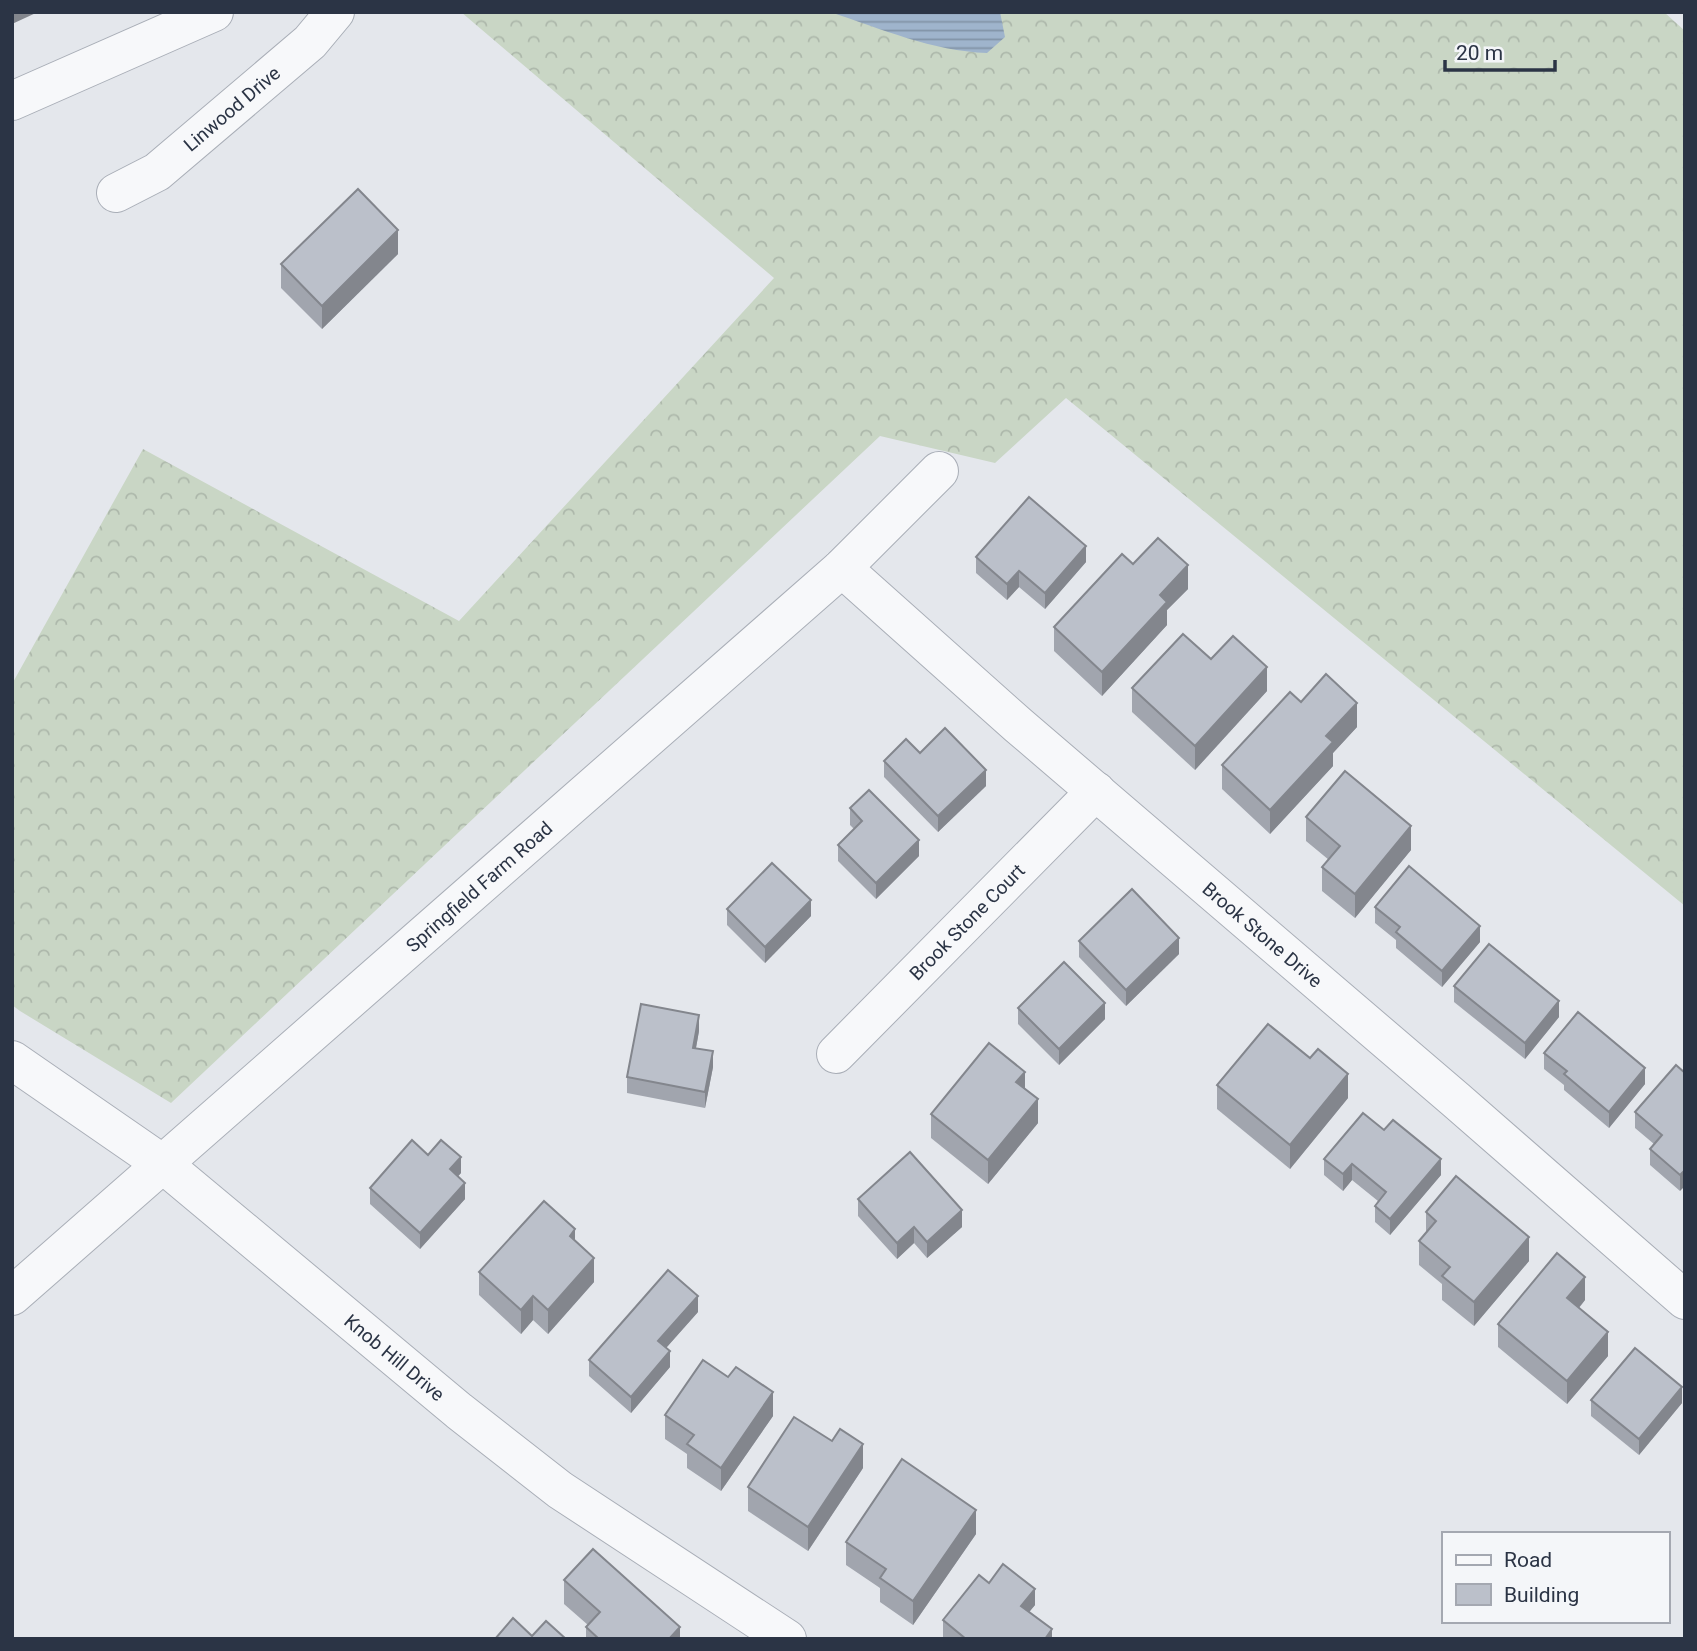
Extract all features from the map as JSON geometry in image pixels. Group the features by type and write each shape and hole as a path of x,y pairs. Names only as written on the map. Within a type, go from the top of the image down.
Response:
{"street":[{"path":"12,101 215,12"},
{"name":"Linwood Drive","path":"116,193 157,172 310,42 335,12"},
{"name":"Springfield Farm Road","path":"12,1296 842,568 939,471"},
{"name":"Brook Stone Drive","path":"842,568 1018,725 1457,1100 1685,1300"},
{"name":"Brook Stone Court","path":"836,1054 1096,792"},
{"name":"Knob Hill Drive","path":"12,1060 164,1165 459,1411 560,1490 787,1639"}],"green space":[{"path":"461,12 1664,12 1685,31 1685,906 1066,398 995,463 880,436 171,1103 20,1011 12,1005 12,684 143,449 459,621 774,278"}],"water":[{"path":"830,12 1000,12 1005,37 987,53 967,51 907,38"}],"building":[{"path":"358,189 398,230 322,306 281,264"},
{"path":"1029,497 1086,546 1045,593 1019,571 1007,584 976,557"},
{"path":"1158,538 1188,565 1160,595 1167,602 1102,672 1054,627 1122,554 1133,564"},
{"path":"1183,634 1211,659 1233,636 1267,667 1195,746 1132,688"},
{"path":"1326,674 1357,703 1326,736 1333,742 1270,810 1222,765 1290,692 1301,702"},
{"path":"945,728 986,770 938,816 884,761 906,739 920,753"},
{"path":"1345,771 1411,826 1355,894 1322,867 1340,846 1306,817"},
{"path":"869,790 919,840 876,883 838,845 862,821 850,808"},
{"path":"772,863 811,900 765,947 727,909"},
{"path":"1409,866 1480,926 1442,971 1396,932 1400,927 1375,907"},
{"path":"1132,889 1179,938 1126,990 1079,941"},
{"path":"1489,944 1559,1001 1525,1043 1454,986"},
{"path":"1064,962 1105,1003 1059,1049 1018,1008"},
{"path":"641,1004 699,1015 693,1048 713,1051 705,1092 627,1077"},
{"path":"1578,1012 1645,1068 1609,1112 1564,1074 1567,1071 1544,1053"},
{"path":"1268,1024 1310,1058 1318,1049 1348,1074 1290,1145 1217,1085"},
{"path":"989,1043 1025,1072 1016,1082 1038,1099 988,1160 931,1114"},
{"path":"1676,1065 1685,1073 1685,1170 1680,1175 1650,1149 1662,1135 1635,1112"},
{"path":"1363,1113 1384,1130 1393,1120 1441,1159 1390,1219 1375,1206 1386,1192 1352,1164 1343,1174 1324,1159"},
{"path":"412,1140 428,1155 441,1140 461,1157 450,1169 465,1183 420,1233 370,1188"},
{"path":"910,1152 962,1210 927,1242 914,1227 897,1243 858,1199"},
{"path":"1456,1176 1529,1237 1474,1302 1442,1276 1450,1267 1419,1241 1436,1221 1426,1212"},
{"path":"544,1201 575,1229 570,1236 594,1258 548,1310 533,1296 521,1310 479,1272"},
{"path":"1557,1253 1585,1277 1567,1298 1608,1332 1567,1381 1498,1324"},
{"path":"668,1270 698,1296 658,1341 670,1351 631,1397 589,1360"},
{"path":"1635,1348 1682,1387 1639,1439 1591,1400"},
{"path":"703,1360 728,1377 736,1367 773,1392 721,1468 687,1444 694,1435 665,1415"},
{"path":"794,1417 832,1441 840,1429 863,1444 808,1527 748,1487"},
{"path":"902,1459 976,1510 913,1601 880,1578 886,1569 846,1542"},
{"path":"593,1549 680,1627 669,1639 599,1639 586,1627 600,1612 564,1580"},
{"path":"1003,1564 1035,1589 1021,1606 1052,1629 1045,1639 966,1639 943,1620 979,1575 989,1583"},
{"path":"513,1618 532,1636 546,1621 566,1639 495,1639"}]}
